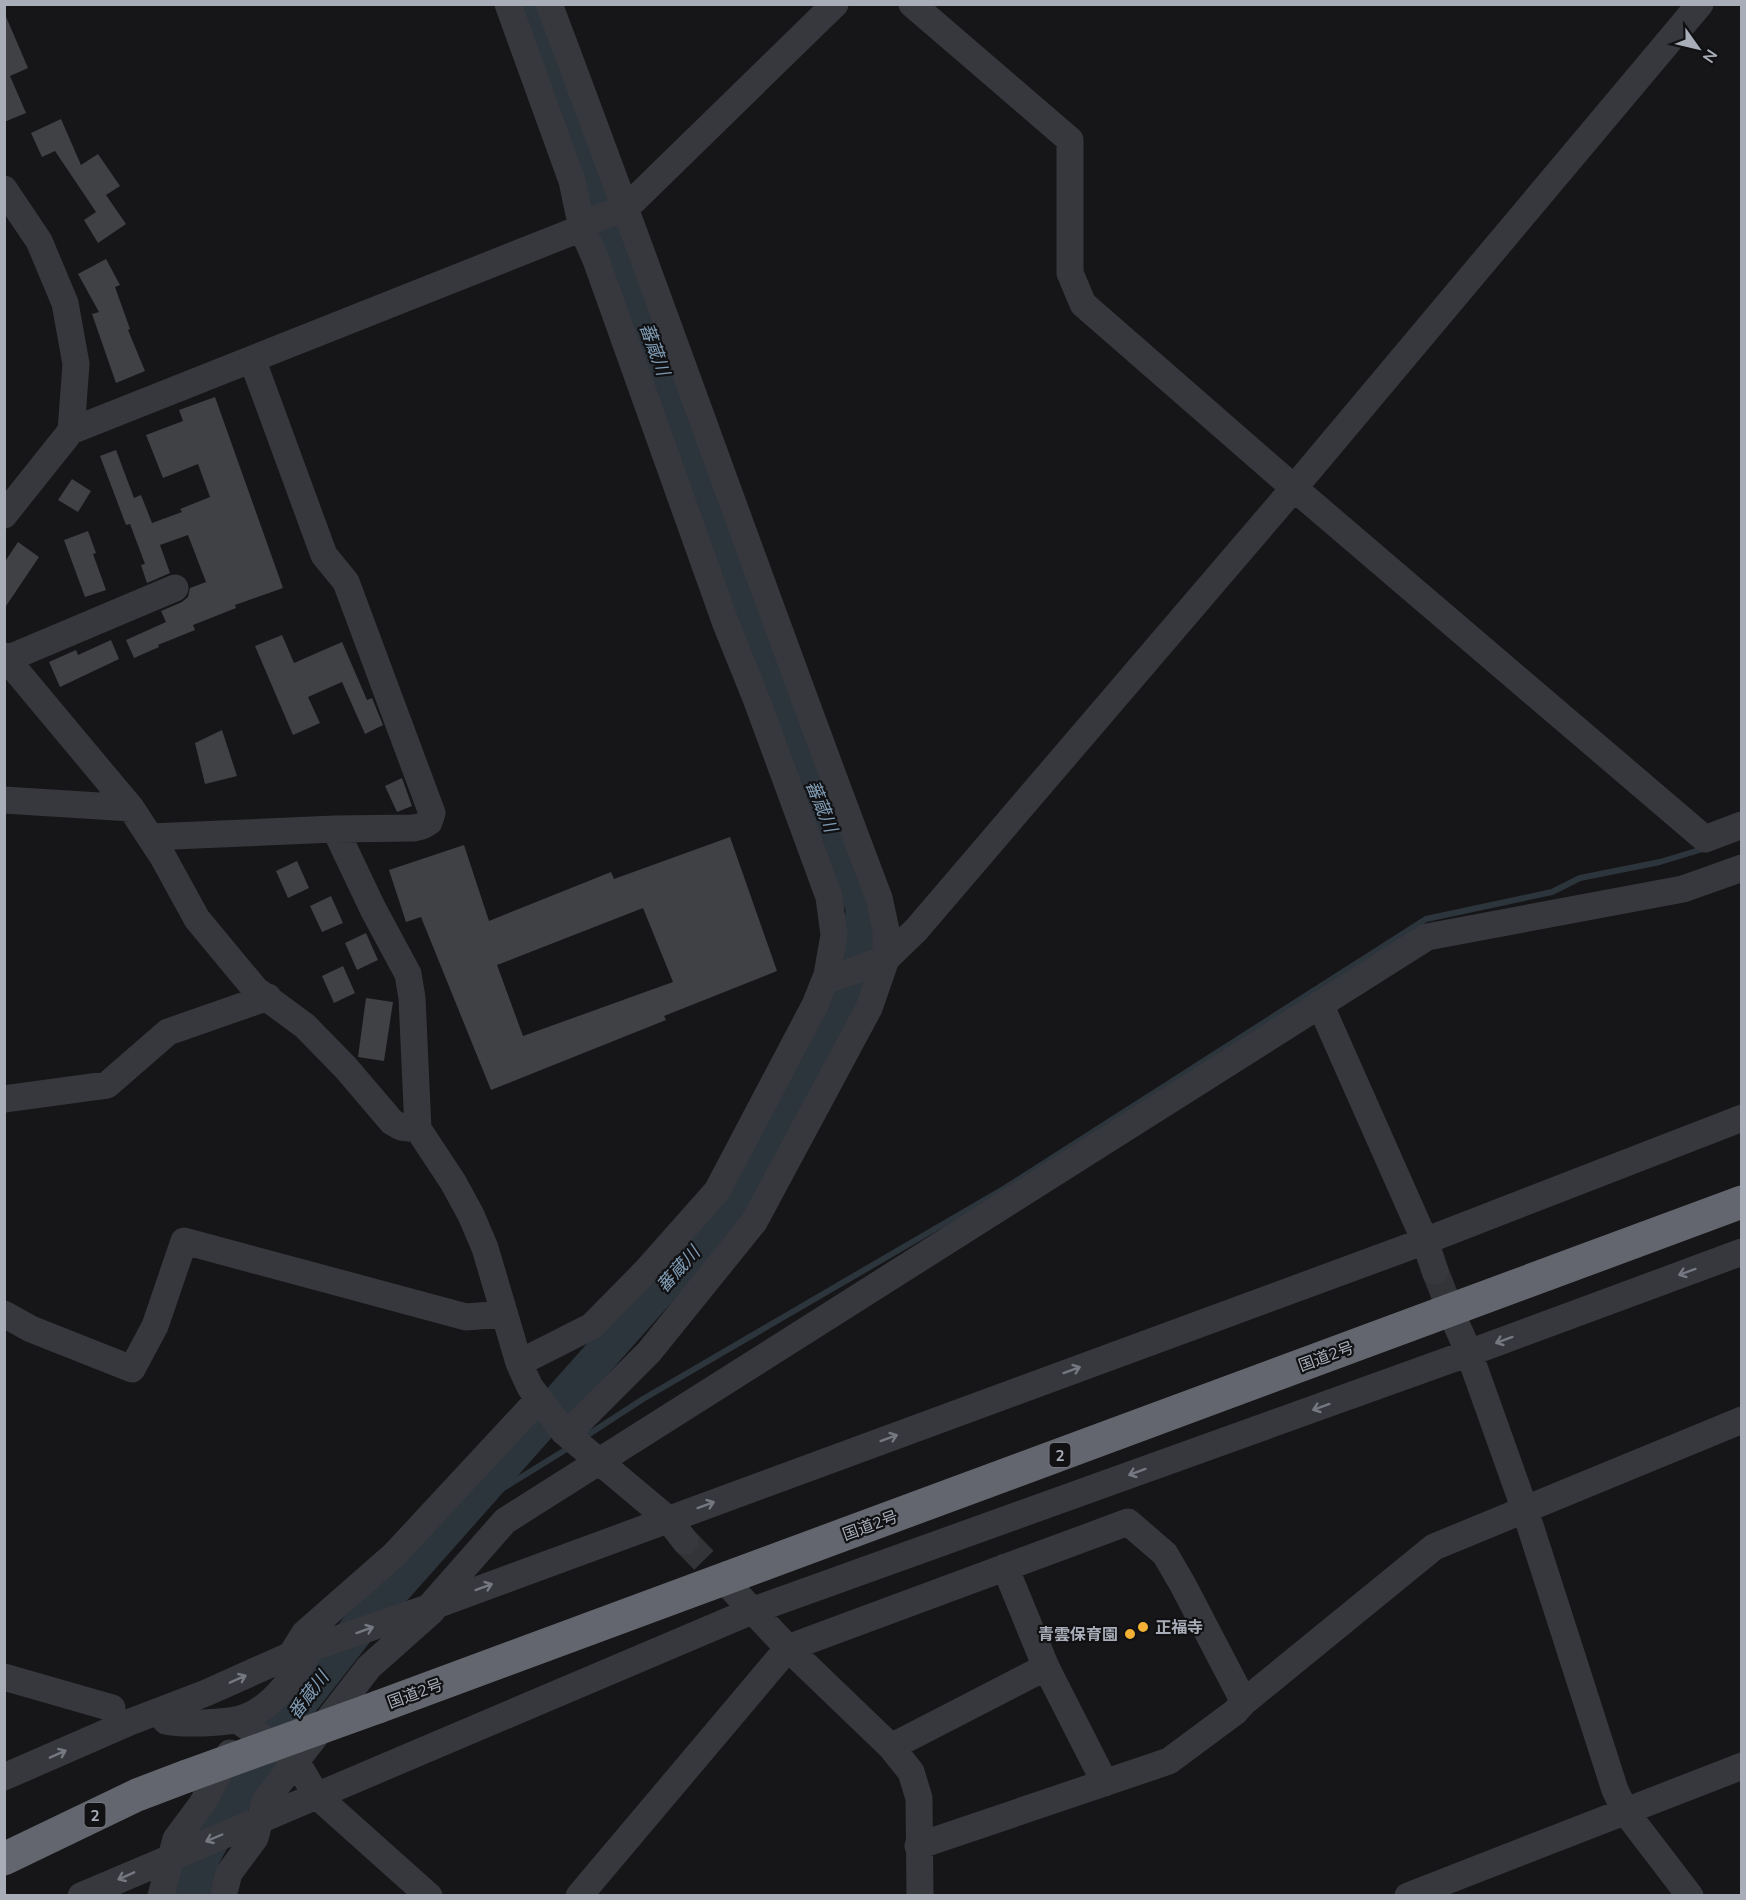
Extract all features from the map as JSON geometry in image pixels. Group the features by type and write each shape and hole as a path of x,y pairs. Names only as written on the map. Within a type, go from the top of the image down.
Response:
{"highway":[{"name":"国道2号","path":"4,1859 136,1795 1742,1202"}],"street":[{"path":"508,4 572,181 596,261 726,624 760,700 829,897 834,934 832,976 717,1191 647,1270 592,1326 519,1363"},
{"path":"549,4 626,208 798,686 879,898 886,930 885,959 869,1008 754,1222 649,1352 567,1435"},
{"path":"4,515 71,431 626,208 835,4"},
{"path":"912,4 1070,140 1070,273 1083,304 1294,489 1705,839 1742,825"},
{"path":"832,976 885,959 916,930 1294,489 1700,4"},
{"path":"4,189 39,241 65,303 76,364 71,431"},
{"path":"150,837 422,826 429,822 432,813 352,596 344,577 324,555 252,359"},
{"path":"175,588 6,657 131,808 197,919 256,990 305,1026 392,1122 418,1129"},
{"path":"760,700 798,686"},
{"path":"4,800 131,808"},
{"path":"335,829 373,909 408,974 412,999 418,1129 453,1182 471,1215 485,1248 519,1363 530,1387 540,1403 567,1435 668,1519 685,1541"},
{"path":"223,1896 229,1873 255,1838 265,1802 295,1761 369,1667 435,1605 505,1521 1427,938 1683,889 1742,868"},
{"path":"4,1099 107,1085 168,1032 267,997"},
{"path":"1320,1004 1425,1241 1436,1271"},
{"path":"4,1778 130,1722 300,1653 1425,1241 1742,1118"},
{"path":"4,1314 31,1329 132,1369 155,1326 184,1241 466,1317 504,1314"},
{"path":"81,1896 316,1795 744,1601 1469,1353 1742,1252"},
{"path":"1454,1319 1469,1353 1525,1510 1615,1790 1625,1811 1690,1896"},
{"path":"160,1896 176,1839 202,1804 245,1722 271,1701 292,1678 304,1634 394,1555 540,1403"},
{"path":"918,1846 1169,1761 1234,1712 1434,1547 1742,1420"},
{"path":"579,1896 788,1648 1128,1522 1165,1554 1244,1702"},
{"path":"1005,1566 1046,1667 1105,1783"},
{"path":"744,1601 788,1648 891,1747 911,1772 919,1798 920,1896"},
{"path":"891,1747 1046,1667"},
{"path":"4,1677 111,1708"},
{"path":"166,1721 176,1724 245,1722 295,1761 316,1795 429,1896"},
{"path":"1408,1896 1742,1766"}],"building":[{"path":"4,12 28,68 10,76 26,113 4,122"},
{"path":"61,119 81,165 98,154 120,186 106,195 126,224 98,243 84,220 96,212 55,151 42,157 31,133"},
{"path":"106,259 120,285 115,287 130,329 128,330 145,371 116,383 92,314 99,312 78,274"},
{"path":"215,397 283,588 235,605 236,608 193,625 195,630 158,645 159,647 134,658 126,640 166,622 161,611 182,602 188,597 190,588 206,582 188,535 160,545 170,573 147,583 141,565 145,564 130,524 126,525 100,456 116,450 134,498 141,495 152,523 182,512 180,509 210,497 198,464 163,478 146,435 183,421 179,410"},
{"path":"72,479 91,491 78,512 58,500"},
{"path":"88,531 96,553 93,554 106,590 85,597 64,540"},
{"path":"18,542 39,557 4,609 4,563"},
{"path":"282,635 294,663 342,642 367,700 372,698 383,725 365,734 342,682 308,697 320,723 293,735 255,646"},
{"path":"111,640 119,659 60,687 49,662 76,650 78,655"},
{"path":"222,730 237,776 205,784 195,743"},
{"path":"402,778 412,806 397,812 385,786"},
{"path":"730,837 777,971 664,1016 666,1020 491,1090 421,917 406,922 389,870 464,845 489,921 611,872 614,879","holes":["643,908 673,982 523,1036 497,965"]},
{"path":"297,861 309,888 288,898 276,871"},
{"path":"331,896 343,923 322,932 310,906"},
{"path":"366,933 378,960 357,970 345,943"},
{"path":"343,966 355,993 334,1003 322,976"},
{"path":"366,998 393,1002 384,1061 358,1057"}],"waterway":[{"name":"蕃蔵川","path":"190,1896 202,1857 236,1795 255,1764 298,1705 356,1631 718,1223 741,1191 838,1004 860,947 864,908 810,777 754,614 529,4"},
{"path":"583,1438 643,1399 1005,1188 1426,919 1552,892 1580,878 1660,862 1706,848"},
{"path":"458,1516 570,1447"}],"tunnel":[{"path":"1435,1271 1454,1319"},
{"path":"685,1541 735,1592"}],"place":[{"name":"正福寺","path":"1143,1627"},
{"name":"青雲保育園","path":"1130,1634"}],"water label":[{"name":"番蔵川","path":"308,1695"}]}
